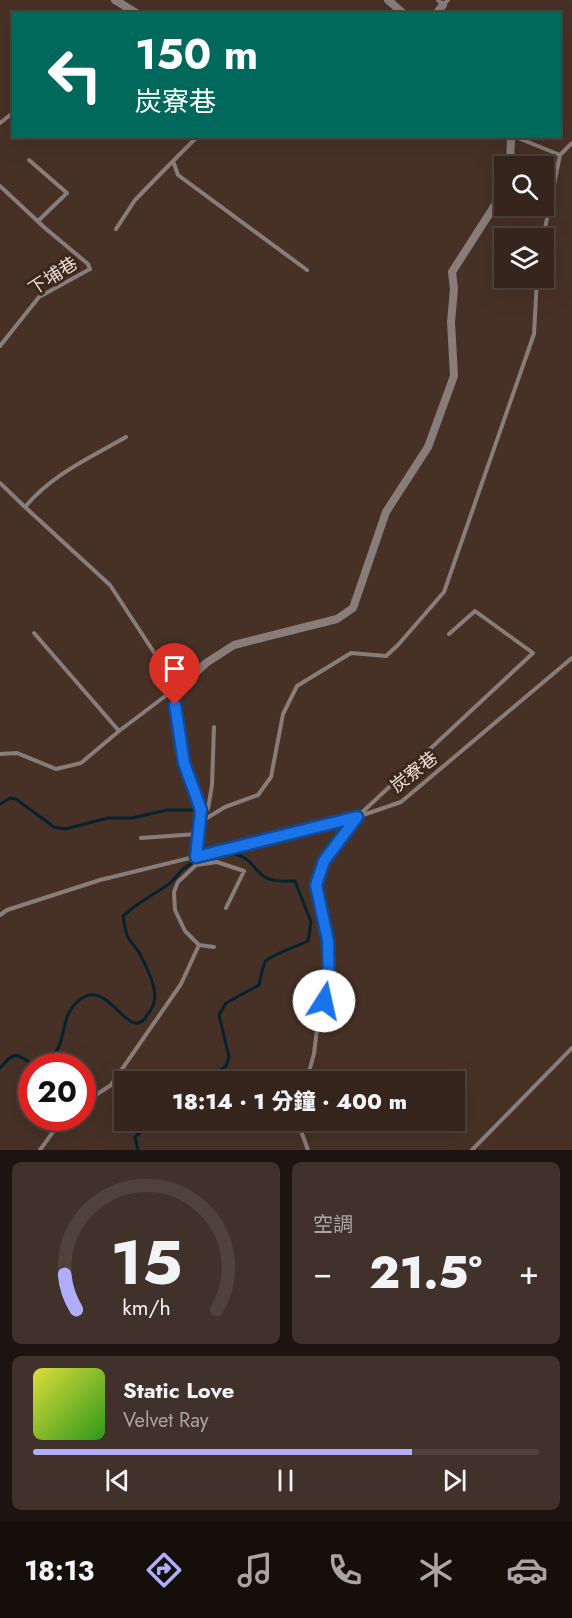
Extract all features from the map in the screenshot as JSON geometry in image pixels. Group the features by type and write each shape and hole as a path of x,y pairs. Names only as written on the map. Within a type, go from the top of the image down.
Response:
{"street":[{"path":"115,0 135,12"},
{"path":"388,0 402,12"},
{"path":"511,156 512,138"},
{"path":"196,857 201,810 184,763 175,705 176,691 206,663 234,645 337,619 352,608 386,512 428,447 453,376 451,322 454,289 452,272 494,207"}],"lane":[{"path":"0,123 12,114"},
{"path":"116,229 135,200 196,138"},
{"path":"517,138 560,155"},
{"path":"545,228 560,155 572,143"},
{"path":"29,160 67,193 38,221"},
{"path":"173,161 178,175 308,270"},
{"name":"下埔巷","path":"0,186 88,264 90,269 39,297 0,346"},
{"path":"200,823 225,807 258,795 271,777 283,714 297,686 351,652 386,656 444,592 534,334 536,288"},
{"path":"25,507 37,492 126,437"},
{"path":"0,483 110,585 174,683 168,694 81,763 56,769 17,753 0,754"},
{"path":"309,1071 318,1020 329,983 328,941 316,885 324,861 357,817 533,653 475,611 449,634"},
{"path":"34,633 119,731"},
{"name":"炭寮巷","path":"0,915 7,910 100,880 357,817 400,802 572,658"},
{"path":"201,810 208,809 213,785 214,728"},
{"path":"141,838 198,834"},
{"path":"213,947 199,945 185,931 176,910 174,892 178,882 196,865 217,862 244,871 226,908"},
{"path":"96,1095 111,1085 181,984 199,945"},
{"path":"472,1150 572,1048"},
{"path":"40,1150 54,1131"},
{"path":"301,1131 308,1150"}],"waterway":[{"path":"0,804 10,798 16,799 54,827 65,829 108,818 132,818 167,810 197,810"},
{"path":"0,1068 14,1056 21,1057 32,1064 54,1055 62,1039 70,1010 88,995 98,996 107,1001 131,1022 138,1023 145,1018 151,1010 155,997 154,991 142,959 127,935 123,916 169,884 188,866 203,858 220,854 236,854 246,859 268,878 277,881 295,881 311,922 308,941 267,960 259,985 226,1003 219,1015 229,1057 226,1066 219,1071"},
{"path":"138,1150 135,1137 142,1131"}],"route":[{"path":"175,705 184,763 201,810 196,857 357,817 324,861 316,885 328,941 329,983 324,1001"}]}
